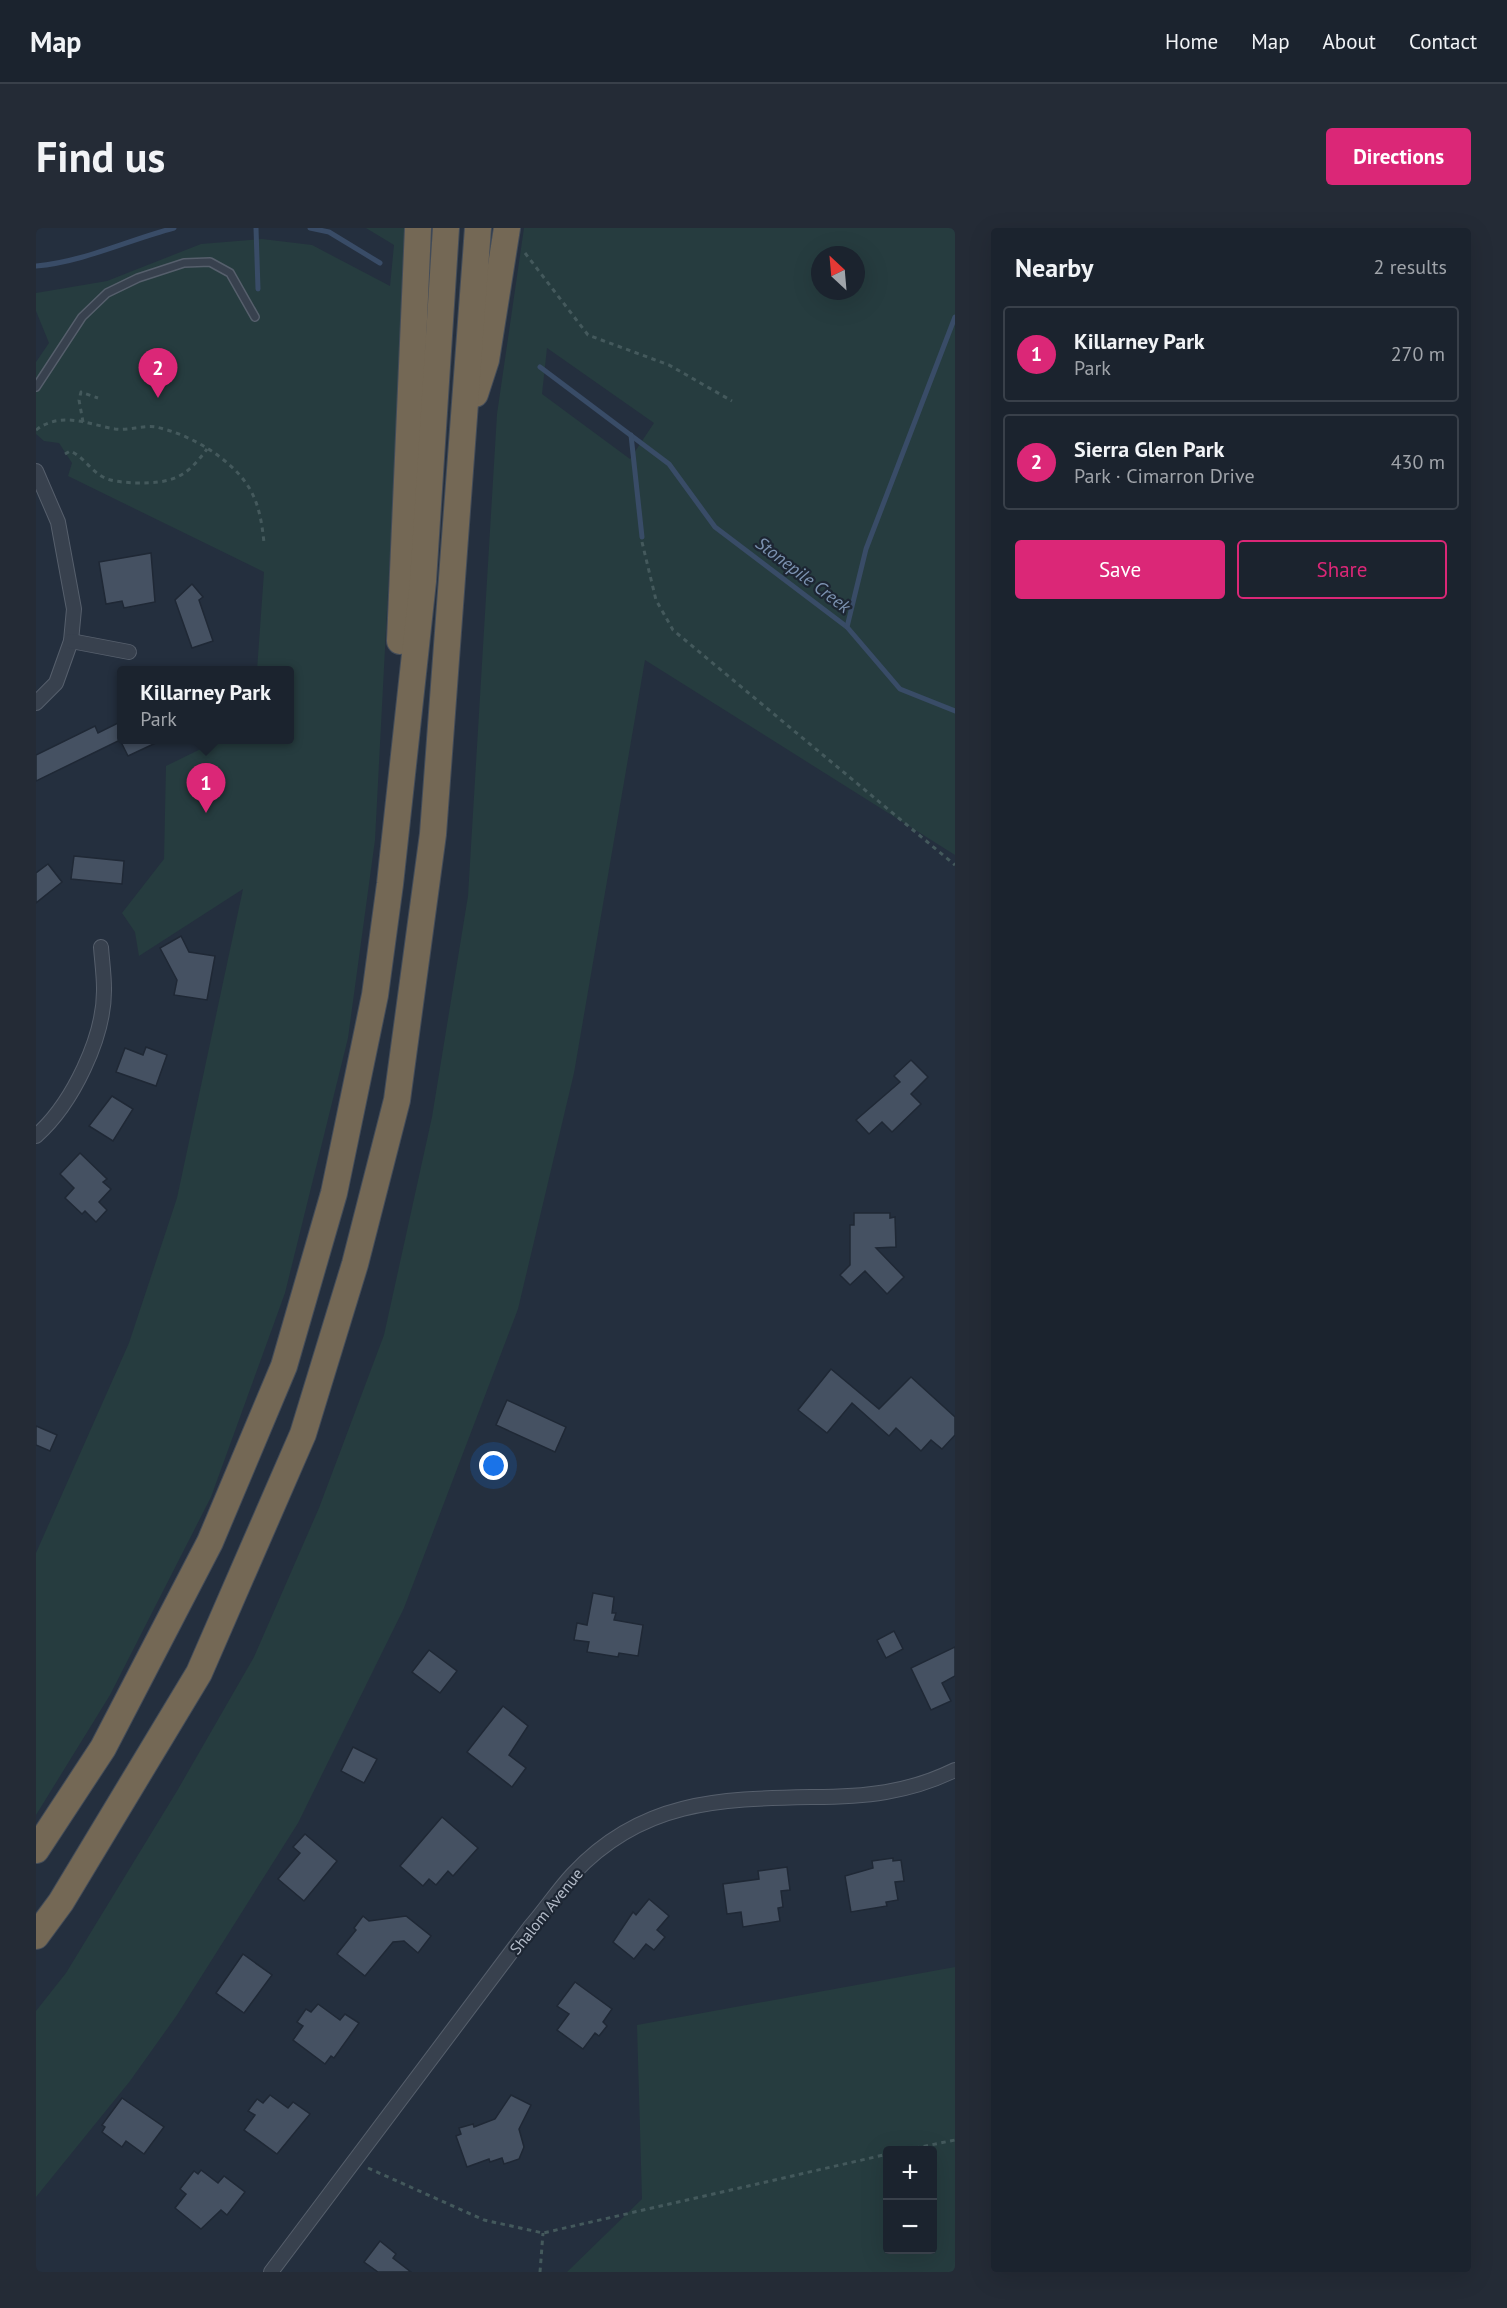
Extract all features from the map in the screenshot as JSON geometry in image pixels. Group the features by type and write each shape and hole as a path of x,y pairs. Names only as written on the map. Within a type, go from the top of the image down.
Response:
{"highway":[{"path":"390,884 418,228"},
{"path":"36,1850 103,1748 204,1553 284,1366 334,1193 375,995 390,884 423,581 446,228"},
{"path":"36,1936 61,1902 199,1673 303,1434 355,1264 397,1100 433,834 478,228"},
{"path":"462,437 486,360 507,228"}],"street":[{"path":"36,471 58,522 74,609 71,641 56,683 36,703"},
{"path":"71,641 129,652"},
{"path":"36,1136 48,1125 76,1086 96,1033 104,990 101,947"},
{"name":"Shalom Avenue","path":"271,2272 574,1874 602,1848 634,1826 670,1810 708,1803 756,1799 869,1796 909,1788 955,1770"}],"lane":[{"path":"36,387 82,317 107,294 138,278 184,263 210,261 230,273 255,317"}],"path":[{"path":"507,228 588,335 669,365 732,401"},
{"path":"83,422 79,400 81,392 98,398"},
{"path":"36,430 57,419 118,429 154,427 180,434 207,449 247,485 256,503 264,543"},
{"path":"64,454 70,451 77,454 105,478 121,482 153,483 170,481 184,475 207,449"},
{"path":"642,542 656,600 673,630 955,865"},
{"path":"928,2146 955,2140"},
{"path":"356,2162 484,2220 543,2233 883,2155"},
{"path":"540,2272 543,2233"}],"green space":[{"path":"366,228 407,228 375,840 348,1038 285,1293 211,1497 110,1695 36,1815 36,1553 129,1343 177,1198 243,889 139,956 135,932 122,913 164,859 166,766 211,744 294,744 294,666 257,666 264,572 68,476 72,463 59,443 44,441 36,434 36,362 49,343 36,311 36,293 107,281 201,244 262,239 312,245 390,286 394,245"},
{"path":"524,228 955,228 955,855 645,660 574,1073 518,1309 404,1608 298,1823 177,2015 130,2081 36,2197 36,2011 66,1973 177,1791 254,1657 319,1508 384,1335 432,1117 468,896 497,414","holes":["547,348 654,423 630,459 542,394"]},
{"path":"955,1967 955,2272 567,2272 642,2199 637,2025"}],"building":[{"path":"151,553 155,602 124,608 122,601 106,604 99,562"},
{"path":"192,584 203,597 199,600 213,641 192,648 175,600"},
{"path":"117,724 117,741 36,781 36,755 95,726 98,733"},
{"path":"122,744 154,744 128,756"},
{"path":"74,856 124,861 122,884 71,879"},
{"path":"48,864 62,882 36,903 36,873"},
{"path":"181,936 189,952 215,956 207,1000 174,995 177,980 160,948"},
{"path":"146,1047 167,1055 156,1086 116,1072 125,1048 143,1055"},
{"path":"911,1060 928,1077 911,1094 921,1104 892,1132 882,1122 869,1134 856,1120 900,1082 894,1076"},
{"path":"112,1096 133,1109 113,1141 89,1126"},
{"path":"80,1153 107,1179 103,1182 111,1189 99,1202 107,1210 96,1222 85,1211 82,1214 65,1198 74,1188 60,1174"},
{"path":"854,1213 890,1213 890,1218 895,1217 896,1247 876,1248 904,1277 887,1294 865,1271 850,1285 840,1275 850,1265 850,1225 854,1225"},
{"path":"831,1369 879,1409 911,1377 955,1417 955,1435 942,1449 931,1440 921,1451 896,1428 889,1436 852,1403 827,1433 798,1410"},
{"path":"507,1400 566,1427 555,1452 496,1425"},
{"path":"36,1426 57,1435 50,1451 36,1445"},
{"path":"593,1593 614,1597 612,1613 616,1613 614,1620 643,1625 638,1656 619,1653 618,1657 587,1652 589,1642 574,1640 577,1623 587,1625"},
{"path":"894,1631 903,1649 886,1658 877,1640"},
{"path":"955,1647 955,1676 942,1683 951,1701 931,1710 911,1668"},
{"path":"429,1650 457,1671 440,1693 412,1672"},
{"path":"503,1706 528,1726 509,1755 526,1768 512,1787 467,1752"},
{"path":"353,1747 377,1759 364,1783 341,1771"},
{"path":"442,1817 478,1848 453,1876 448,1871 436,1885 429,1879 423,1886 400,1866"},
{"path":"305,1834 337,1861 304,1901 278,1879 300,1853 293,1847"},
{"path":"893,1858 893,1861 901,1860 904,1881 895,1882 898,1900 886,1902 887,1906 851,1912 845,1876 873,1868 872,1861"},
{"path":"787,1867 790,1890 781,1891 783,1907 778,1908 780,1921 743,1927 741,1912 727,1914 723,1884 759,1879 758,1871"},
{"path":"649,1899 669,1916 657,1930 665,1937 654,1950 646,1944 634,1959 613,1942 633,1912 636,1915"},
{"path":"363,1916 369,1921 406,1916 431,1936 418,1953 404,1941 393,1942 365,1976 337,1954 356,1930 354,1928"},
{"path":"243,1954 272,1975 244,2013 216,1993"},
{"path":"575,1982 612,2009 603,2022 607,2026 599,2036 595,2033 583,2049 557,2030 569,2014 557,2006"},
{"path":"318,2004 340,2020 345,2014 359,2023 334,2058 331,2056 325,2064 293,2040 303,2026 297,2022 306,2009 311,2012"},
{"path":"270,2095 288,2108 293,2102 310,2114 277,2154 244,2130 255,2115 248,2111 257,2099 263,2103"},
{"path":"511,2095 531,2105 519,2129 524,2147 519,2159 504,2164 502,2158 490,2162 489,2159 467,2167 456,2136 461,2134 459,2128 473,2124 474,2127 495,2119"},
{"path":"122,2098 164,2127 144,2154 126,2141 122,2147 102,2132 105,2127 102,2125"},
{"path":"201,2170 218,2183 224,2176 245,2192 227,2215 221,2210 201,2229 175,2208 186,2194 180,2189 194,2171 198,2174"},
{"path":"380,2241 396,2254 393,2258 411,2272 378,2272 364,2262"}],"waterway":[{"path":"36,266 71,260 174,228"},
{"path":"256,228 258,289"},
{"path":"310,228 329,232 380,263"},
{"path":"847,627 866,549 955,317"},
{"name":"Stonepile Creek","path":"540,367 669,464 715,527 847,627 900,689 955,711"},
{"path":"631,435 642,537"}],"place":[{"name":"Sierra Glen Park","path":"158,398"},
{"name":"Killarney Park","path":"206,813"}]}
